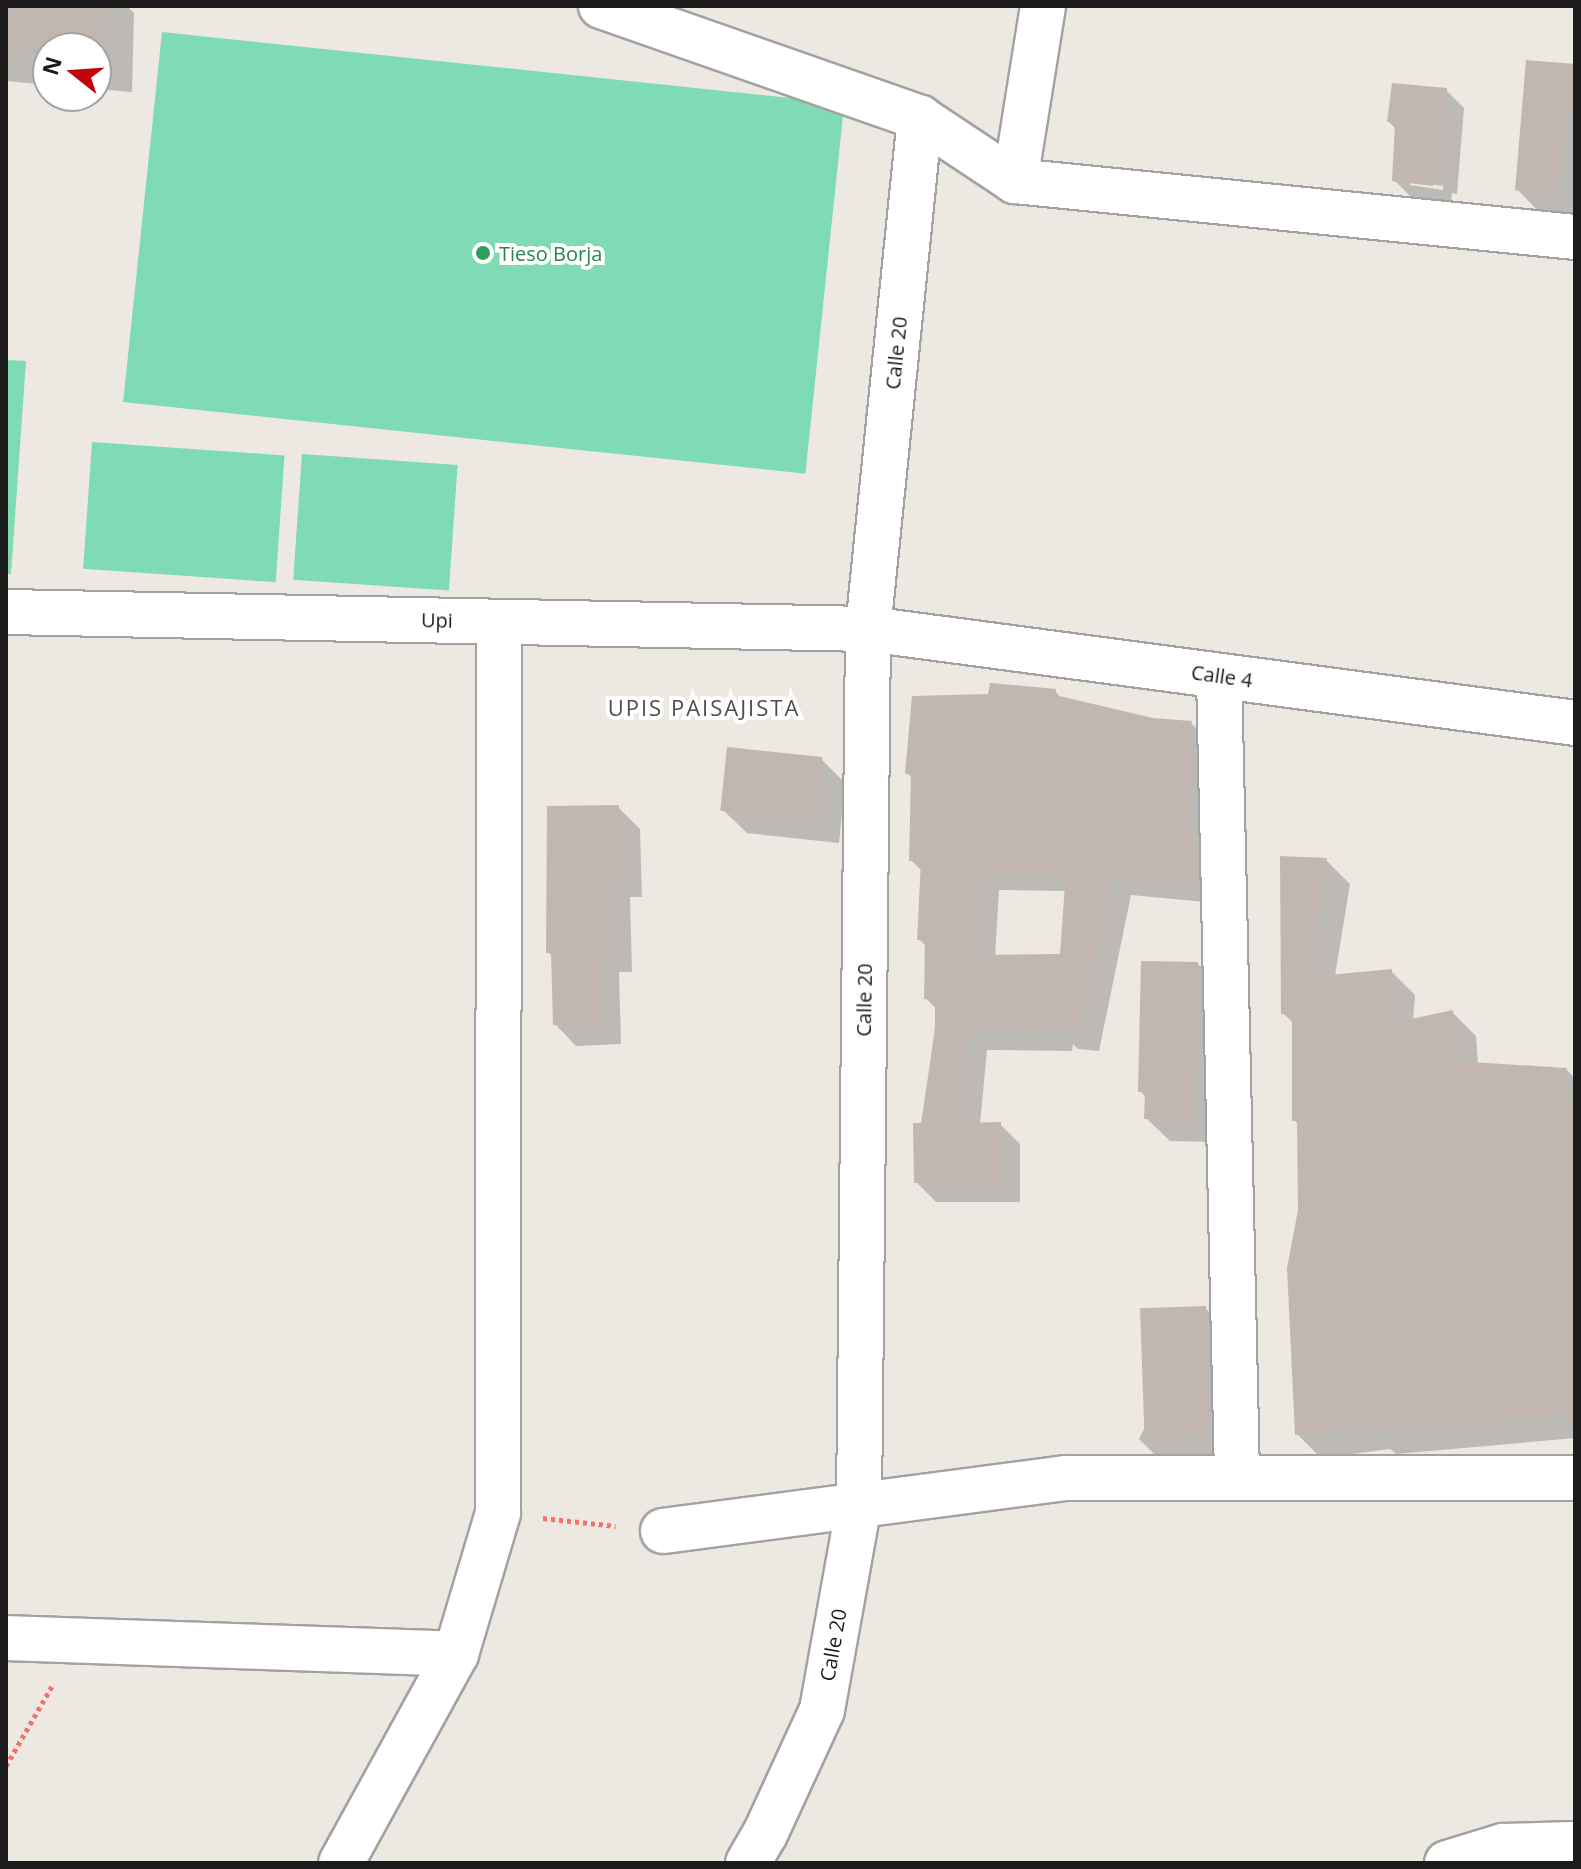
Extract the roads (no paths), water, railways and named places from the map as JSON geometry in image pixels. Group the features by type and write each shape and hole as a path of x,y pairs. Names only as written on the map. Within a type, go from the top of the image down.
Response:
{"street":[{"path":"601,6 920,118 1015,181 1575,237"},
{"path":"1015,181 1043,6"},
{"name":"Calle 20","path":"748,1863 765,1834 822,1710 859,1505 868,629 920,118"},
{"name":"Upi","path":"6,612 868,629"},
{"path":"341,1863 456,1654 498,1513 499,622"},
{"name":"Calle 4","path":"868,629 1575,723"},
{"path":"1219,676 1237,1478"},
{"path":"663,1531 1065,1478 1575,1478"},
{"path":"6,1638 456,1654"},
{"path":"1447,1863 1503,1846 1575,1844"}],"place":[{"name":"Tieso Borja","path":"483,253"}],"district":[{"name":"UPIS PAISAJISTA","path":"704,708"}]}
